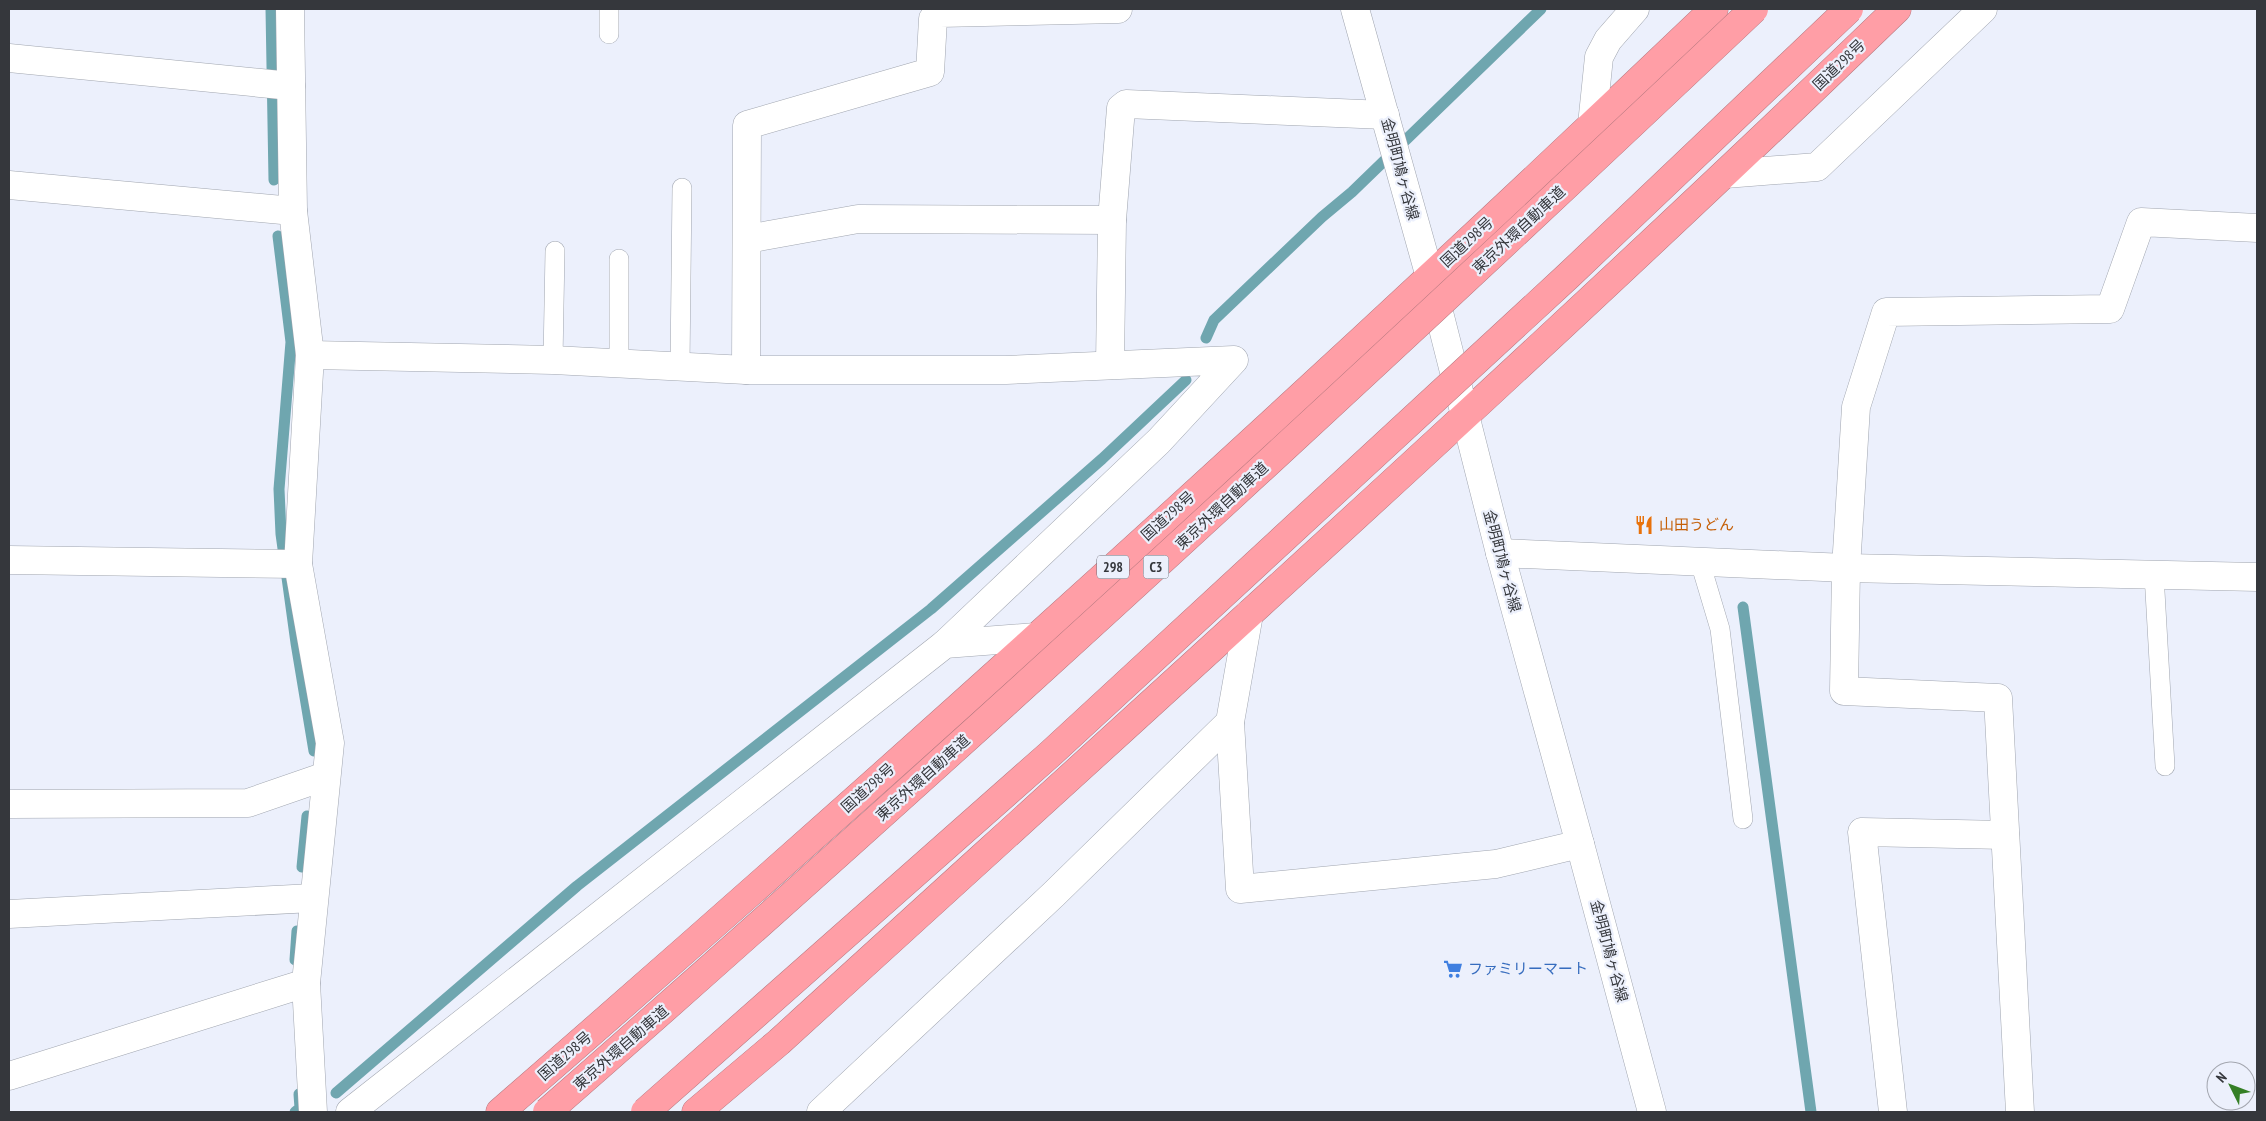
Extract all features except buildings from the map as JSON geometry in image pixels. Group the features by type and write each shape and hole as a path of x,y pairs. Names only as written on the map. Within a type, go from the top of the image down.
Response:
{"highway":[{"name":"国道298号","path":"500,1112 666,968 1036,637 1430,277 1714,9"},
{"name":"東京外環自動車道","path":"547,1112 700,979 1137,585 1525,226 1754,9"},
{"path":"645,1112 1056,749 1568,276 1849,9"},
{"name":"国道298号","path":"696,1112 779,1042 1465,417 1725,174 1897,9"},
{"path":"489,1112 666,968"},
{"path":"702,1112 779,1042"}],"street":[{"path":"290,9 294,211 310,355 298,564 330,743 306,983 313,1112"},
{"path":"746,370 747,125 930,72 933,19 940,13 1118,9"},
{"name":"金明町鳩ヶ谷線","path":"1355,9 1430,277 1500,553 1652,1112"},
{"path":"1592,125 1599,57 1608,40 1635,9"},
{"path":"1725,174 1817,167 1983,9"},
{"path":"9,58 291,86"},
{"path":"1110,365 1112,220 1121,108 1126,104 1385,114"},
{"path":"9,184 294,211"},
{"path":"746,239 858,219 1112,220"},
{"path":"2020,1112 1998,698 1844,691 1846,568 1856,408 1886,312 2110,308 2141,222 2257,228"},
{"path":"310,355 553,360 746,370 1006,370 1234,360 1152,448 945,644 350,1112"},
{"path":"1500,553 1846,568 2257,577"},
{"path":"9,560 298,564"},
{"path":"1250,614 1230,722 1240,888 1496,864 1580,844"},
{"path":"945,644 1036,637"},
{"path":"821,1112 1054,894 1230,722"},
{"path":"9,804 248,803 326,776"},
{"path":"1893,1112 1862,832 2005,836"},
{"path":"9,914 313,898"},
{"path":"9,1076 306,983"}],"lane":[{"path":"609,9 609,34"},
{"path":"680,366 682,188"},
{"path":"553,360 555,252"},
{"path":"619,259 619,363"},
{"path":"1700,562 1720,630 1743,819"},
{"path":"2154,574 2164,766"}],"waterway":[{"path":"271,9 274,180"},
{"path":"1206,338 1214,320 1322,217 1352,192 1541,9"},
{"path":"278,236 291,342 279,489 281,534 296,643 314,751"},
{"path":"336,1093 577,886 931,609 1102,459 1186,380"},
{"path":"1743,607 1811,1112"},
{"path":"302,867 307,816"},
{"path":"295,960 297,931"},
{"path":"295,1112 300,1108 299,1094"}],"place":[{"name":"山田うどん","path":"1644,525"},
{"name":"ファミリーマート","path":"1453,969"}]}
